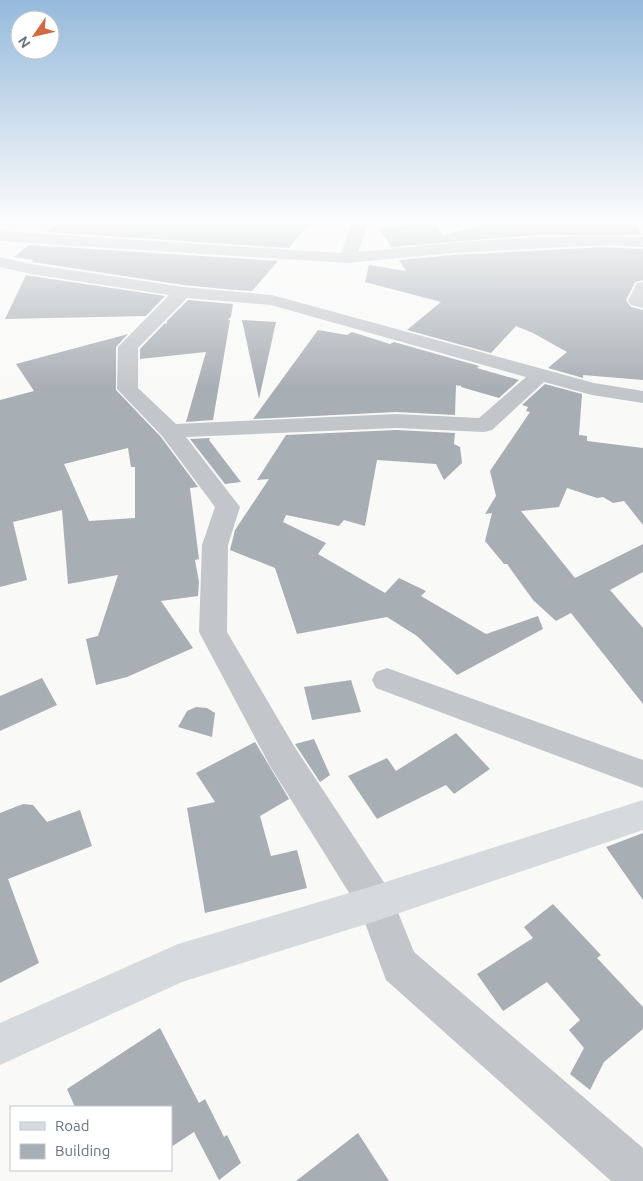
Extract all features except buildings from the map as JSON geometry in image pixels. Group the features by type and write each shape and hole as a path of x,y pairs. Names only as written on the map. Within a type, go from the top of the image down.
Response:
{"street":[{"path":"91,278 183,292 272,300 541,374 592,390 643,398"},
{"path":"643,287 637,301 643,303"},
{"path":"183,292 128,347 128,389 170,431 228,507 215,545 213,632 282,756 376,904 400,966 582,1123 643,1179"},
{"path":"170,431 396,421 484,425 541,374"},
{"path":"387,680 643,774"},
{"path":"0,1044 178,964 376,904 643,815"}]}
